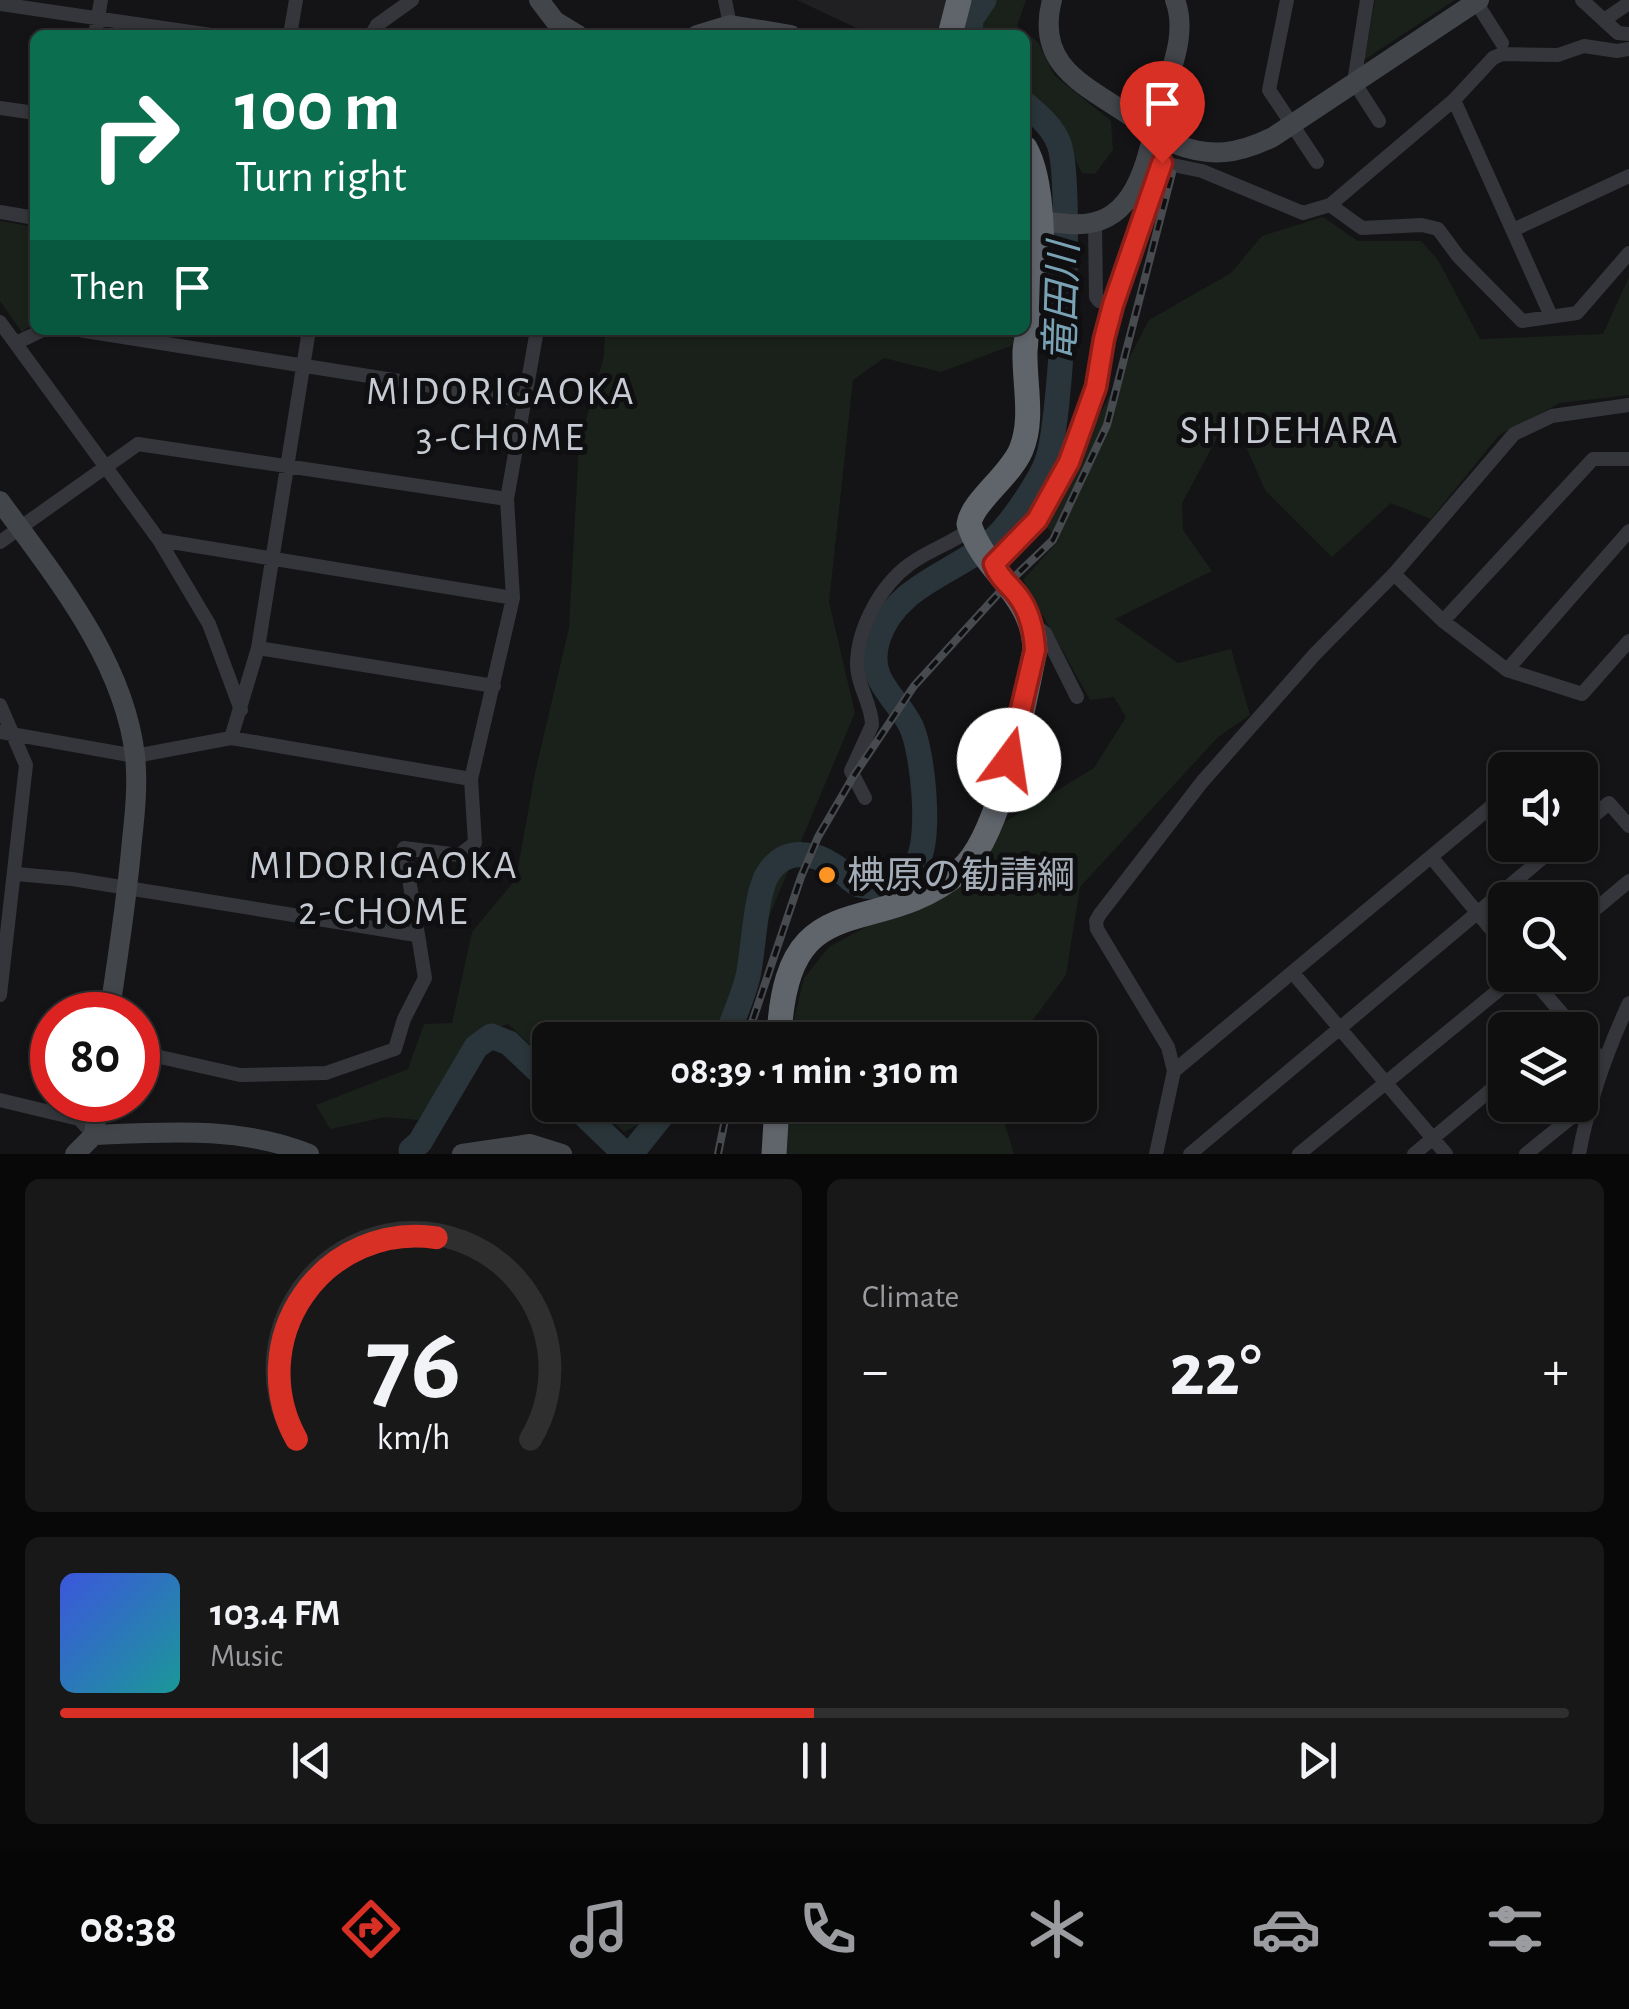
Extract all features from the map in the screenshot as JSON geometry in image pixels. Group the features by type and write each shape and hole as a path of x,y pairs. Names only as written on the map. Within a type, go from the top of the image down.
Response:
{"highway":[{"path":"951,30 958,0"},
{"path":"1030,158 1035,168 1040,284 1030,332"},
{"path":"780,1022 789,977 799,953 815,935 853,915 897,905 960,871 976,852 1001,788 1035,650 1032,624 1023,604 999,576 972,531 971,515 1009,474 1026,433 1025,356 1029,335"},
{"path":"774,1154 776,1122"}],"street":[{"path":"96,30 101,0"},
{"path":"291,30 296,0"},
{"path":"373,30 412,0"},
{"path":"539,0 555,21 570,30"},
{"path":"725,0 730,25"},
{"path":"1052,0 1047,24 1049,38 1063,68 1174,144 1200,152 1232,153 1253,147 1477,1 1502,43"},
{"path":"1039,219 1090,224 1119,211 1141,176 1179,40 1180,16 1175,0"},
{"path":"1287,0 1269,90 1317,162"},
{"path":"1367,0 1354,82 1379,121"},
{"path":"1582,0 1618,33 1629,34"},
{"path":"1604,20 1629,3"},
{"path":"0,4 178,30"},
{"path":"713,30 730,25 760,30"},
{"path":"991,559 1037,520 1069,462 1096,387 1113,305 1162,163 1202,171 1303,213 1330,206 1454,100 1484,64 1502,54 1546,56 1584,46 1617,52 1629,49"},
{"path":"1454,100 1551,316"},
{"path":"0,108 30,112"},
{"path":"1513,230 1629,176"},
{"path":"1330,206 1362,228 1422,225 1438,230 1522,321 1536,322 1577,313 1629,252"},
{"path":"0,212 30,217"},
{"path":"1090,224 1096,296 1098,301 1113,305"},
{"path":"0,322 159,540 209,624 241,710"},
{"path":"16,343 33,335"},
{"path":"109,335 526,401"},
{"path":"231,738 258,648 308,335"},
{"path":"160,1057 240,1074 326,1072 395,1049 404,1019 424,978 404,848 459,856 474,842 472,780 512,598 507,499 536,335"},
{"path":"1156,1154 1174,1071 1168,1047 1096,922 1202,782 1315,654 1394,574 1514,434 1552,416 1629,405"},
{"path":"0,542 138,444 507,499"},
{"path":"1443,621 1593,459 1629,459"},
{"path":"0,501 82,619 123,702 135,756 136,800 112,992"},
{"path":"1507,670 1629,530"},
{"path":"864,798 852,772 872,725 860,690 857,663 872,609 908,565 972,531"},
{"path":"159,540 512,598"},
{"path":"1394,574 1443,621 1507,670 1582,694 1629,641"},
{"path":"1032,624 1045,633 1077,697"},
{"path":"258,648 494,686"},
{"path":"0,705 5,733 26,765 0,995"},
{"path":"5,733 135,756 231,738 472,780"},
{"path":"1598,812 1608,803 1629,826"},
{"path":"1174,1071 1488,810"},
{"path":"1432,858 1488,926"},
{"path":"1190,1154 1538,862"},
{"path":"16,874 72,879 416,935"},
{"path":"1598,907 1629,881"},
{"path":"1293,973 1446,1154"},
{"path":"1299,1154 1497,992"},
{"path":"1543,992 1558,1012"},
{"path":"1598,1073 1629,1003"},
{"path":"1598,1056 1602,1060"},
{"path":"1414,1154 1488,1092"},
{"path":"0,1100 79,1120 94,1135 193,1130 292,1147 309,1154"},
{"path":"74,1154 94,1135 95,1122"},
{"path":"1526,1154 1566,1122"},
{"path":"1579,1154 1585,1122"},
{"path":"1206,1140 1218,1154"},
{"path":"462,1154 530,1144 562,1154"}],"shaded area":[{"path":"797,0 950,0 939,30 860,30"},
{"path":"990,0 1026,0 1017,26 1022,30 975,30 976,21"},
{"path":"1375,0 1455,0 1364,60"},
{"path":"1030,36 1038,42 1054,75 1111,121 1113,150 1095,174 1082,173 1056,120 1030,99"},
{"path":"1323,217 1358,241 1421,241 1438,260 1480,339 1603,334 1629,277 1629,395 1560,403 1499,435 1431,519 1391,503 1332,557 1265,490 1231,412 1182,503 1183,530 1212,571 1115,619 1178,663 1231,649 1250,715 1218,737 1080,887 1066,975 1031,1022 793,1022 804,978 829,947 867,926 1003,823 1094,768 1126,717 1114,697 1090,700 1023,580 1059,540 1043,523 1149,320 1231,273 1262,236"},
{"path":"0,221 30,226 30,326 22,332 0,301"},
{"path":"605,335 1018,335 1016,344 941,372 884,358 853,380 829,602 855,713 725,1022 532,1022 532,1046 508,1024 475,1036 418,1120 386,1117 330,1129 316,1105 408,1069 424,1024 452,1023 472,932 516,879 535,773 569,628 579,445 604,356"},
{"path":"613,1122 643,1122 624,1132"},
{"path":"783,1122 1004,1122 1014,1154 781,1154"}],"waterway":[{"name":"竜田川","path":"970,30 971,19 984,0"},
{"name":"竜田川","path":"732,1022 748,976 764,881 776,864 792,855 810,855 836,867 856,884 868,886 909,872 922,848 925,813 919,754 911,726 879,676 875,653 887,619 900,603 1002,531 1027,498 1047,461 1061,353 1065,203 1059,144 1045,122 1030,108"},
{"path":"411,1150 420,1142 476,1047 491,1036 509,1043 532,1065"},
{"path":"592,1122 625,1154"},
{"name":"竜田川","path":"631,1154 656,1122"}],"railway":[{"path":"752,1022 801,877 818,837 853,777 914,686 1053,540 1107,425 1172,173"},
{"path":"718,1154 725,1122"}],"place":[{"name":"椣原の勧請綱","path":"827,875"}],"district":[{"name":"MIDORIGAOKA 3-CHOME","path":"501,413"},
{"name":"SHIDEHARA","path":"1290,429"},
{"name":"MIDORIGAOKA 2-CHOME","path":"384,887"}],"route":[{"path":"1009,760 1035,650 1034,636 1023,604 994,564 1037,520 1069,462 1096,387 1113,305 1162,163"}]}
